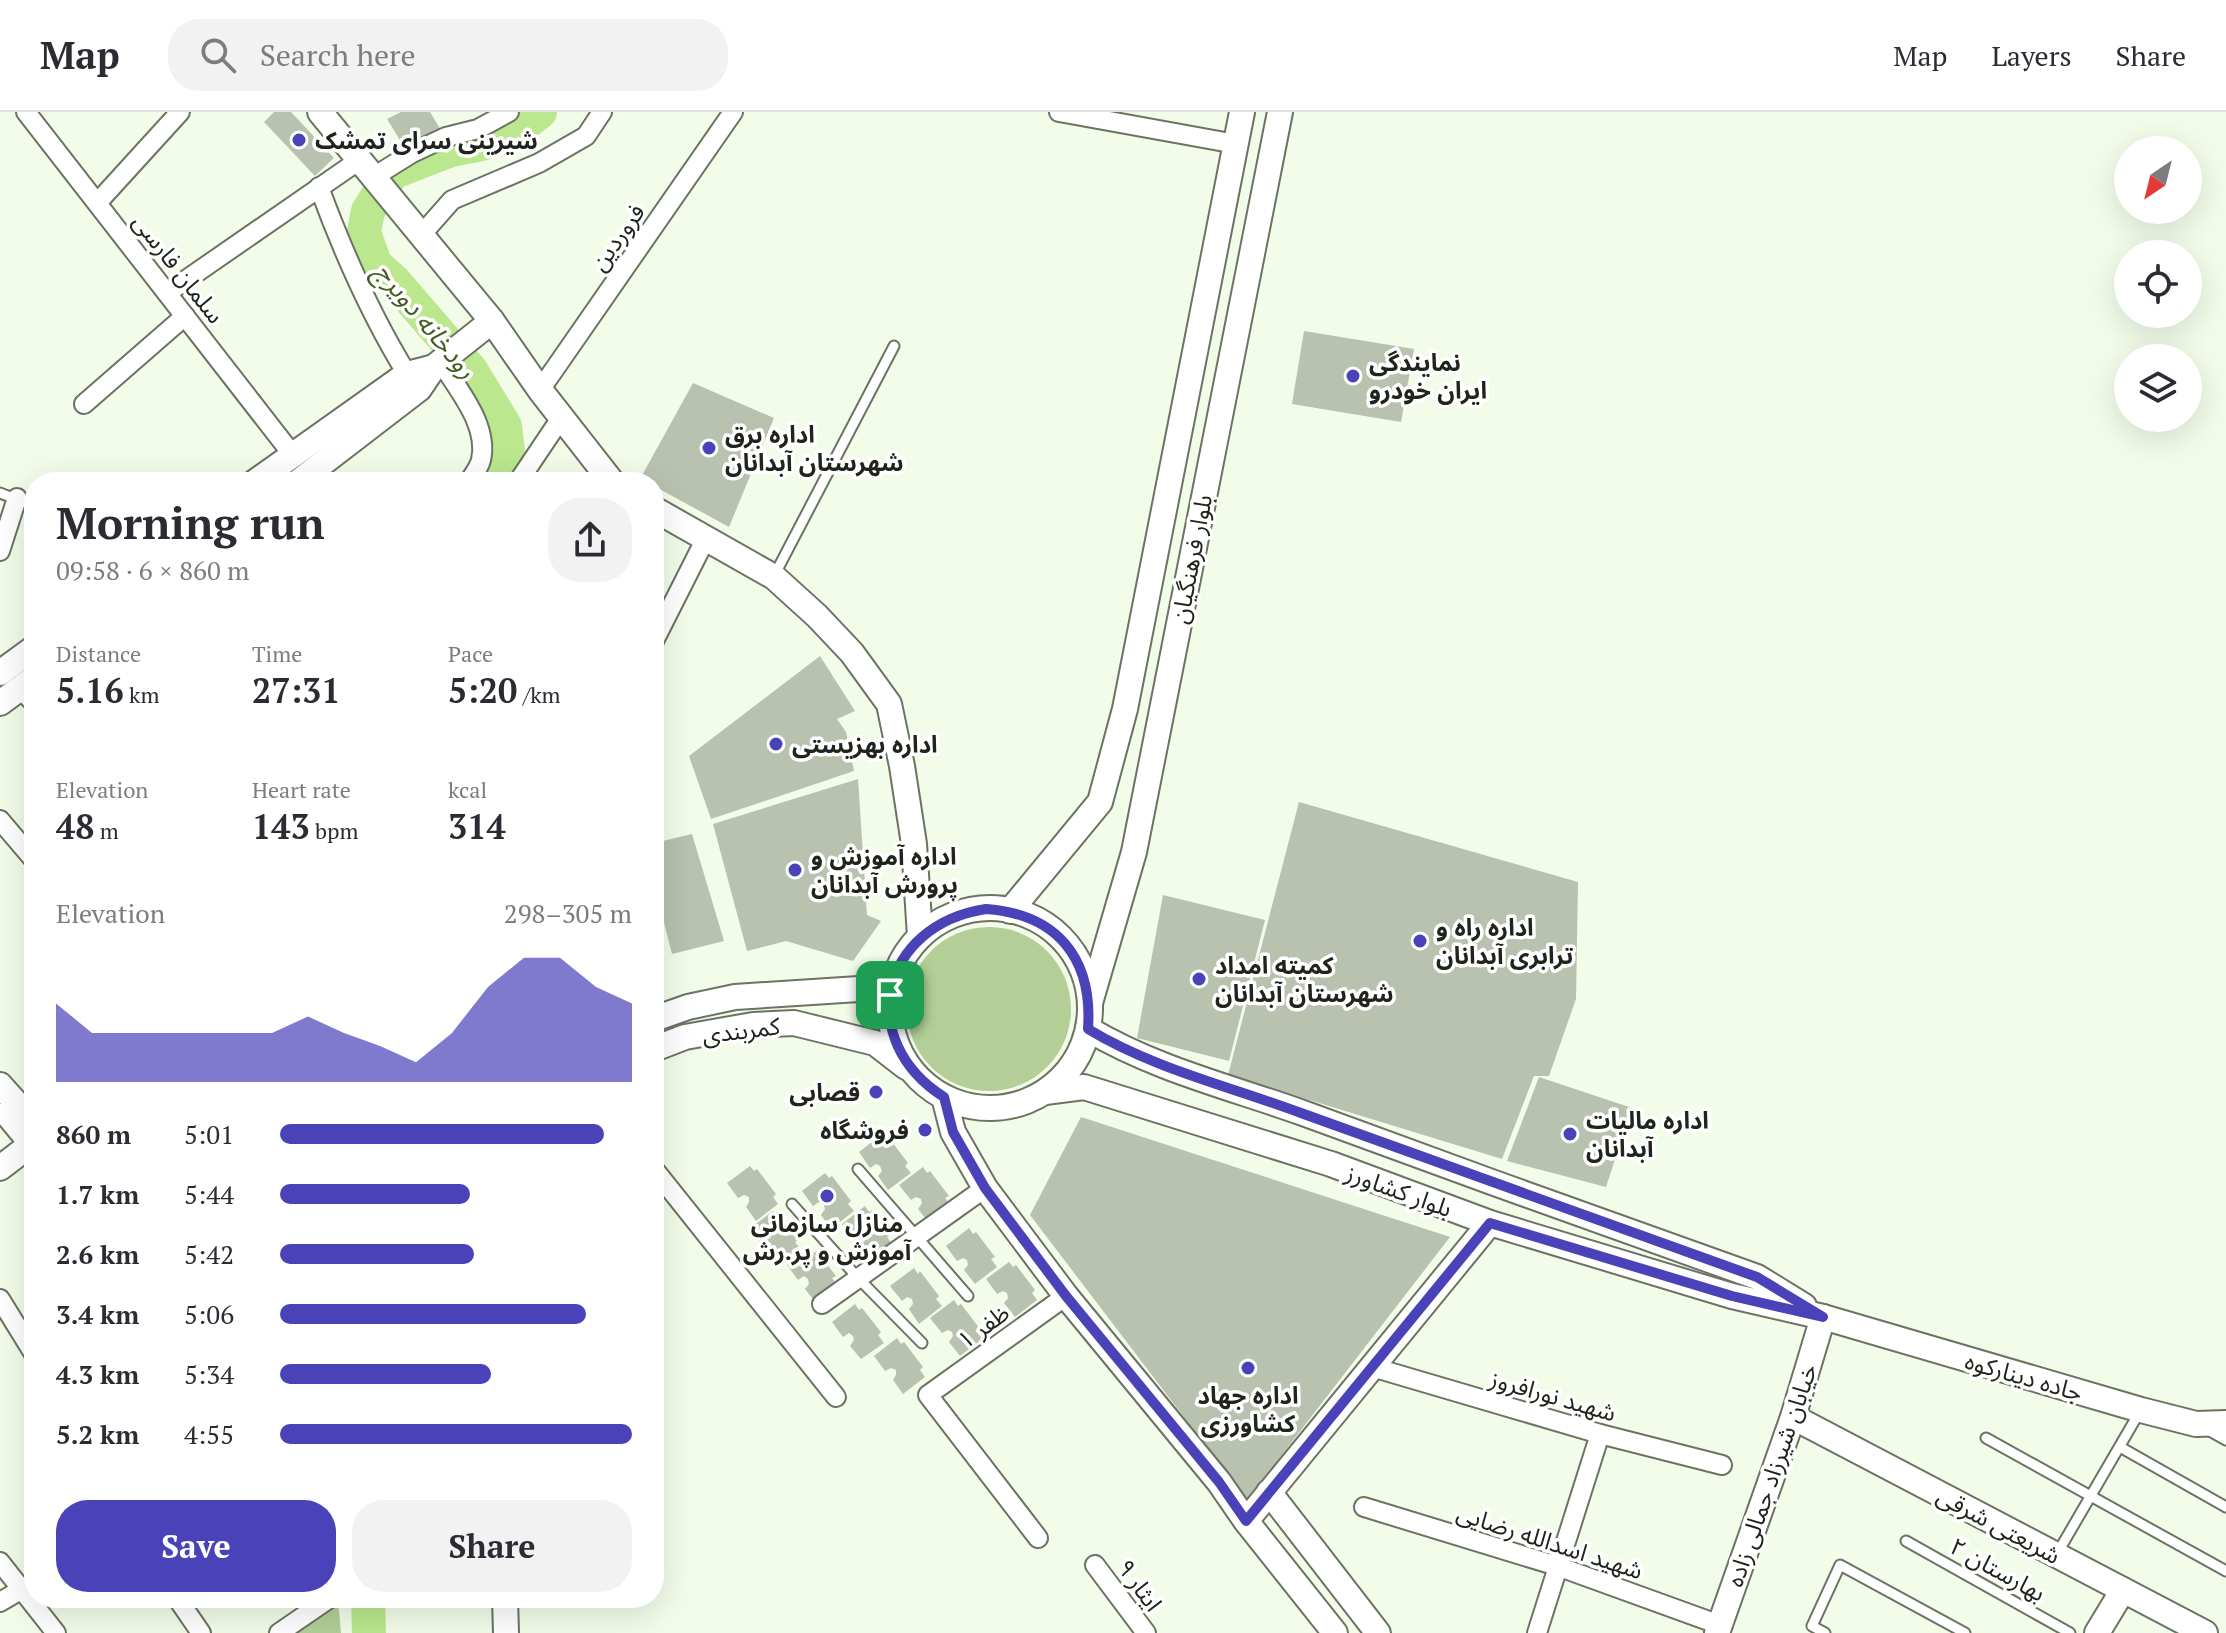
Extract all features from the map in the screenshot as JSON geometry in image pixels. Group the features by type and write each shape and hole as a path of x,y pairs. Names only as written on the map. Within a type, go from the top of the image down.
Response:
{"main road":[{"path":"320,112 492,321 540,390 604,472"},
{"name":"بلوار فرهنگیان","path":"1090,1003 1134,852 1280,112"},
{"path":"1239,130 1274,140"},
{"name":"بلوار فرهنگیان","path":"1010,911 1100,802 1125,709 1239,130"},
{"path":"316,472 419,389 440,362 492,321"},
{"path":"268,472 407,374 440,362"},
{"path":"664,515 774,577 852,653 889,704 914,844 920,936"},
{"path":"0,673 24,655"},
{"path":"986,909 1010,911 1035,919 1056,934 1073,954 1085,978 1090,1003 1088,1029 1079,1054 1065,1075 1045,1092 1021,1104 995,1108 969,1106 944,1097 914,1073 894,1037 890,995 895,975 909,947 940,922 962,912 986,909"},
{"name":"کمربندی","path":"664,1015 735,997 874,988 895,975"},
{"name":"کمربندی","path":"664,1045 685,1037 753,1025 794,1023 875,1043 914,1073"},
{"name":"بلوار کشاورز","path":"1088,1029 1141,1057 1757,1277 1823,1317"},
{"path":"0,1085 24,1122"},
{"name":"بلوار کشاورز","path":"1045,1092 1084,1087 1331,1164 1490,1223 1732,1296 1823,1317"},
{"path":"944,1097 953,1132 985,1188 1066,1296 1219,1482 1335,1633"},
{"path":"0,1106 24,1128"},
{"path":"1273,1146 1289,1141 1296,1132 1297,1119 1285,1107"},
{"path":"1331,1164 1315,1155 1309,1144 1312,1135 1332,1124"},
{"path":"0,1168 24,1145"},
{"path":"1246,1521 1490,1223"},
{"name":"جاده دینارکوه","path":"1823,1317 2141,1410 2196,1424 2226,1423"},
{"name":"خیابان شیرزاد جمالی زاده","path":"1718,1629 1793,1417 1823,1317"},
{"name":"شریعتی شرقی","path":"1793,1417 2205,1633"},
{"path":"1269,1492 1378,1633"},
{"path":"2097,1633 2123,1590"},
{"path":"505,1608 506,1633"}],"street":[{"name":"سلمان فارسی","path":"26,112 292,454"},
{"path":"98,202 180,112"},
{"path":"167,293 319,187 368,174 446,137 478,129 509,112"},
{"path":"422,234 452,200 551,157 586,136 602,112"},
{"name":"فروردین","path":"540,390 733,112"},
{"path":"1059,112 1239,130"},
{"path":"319,187 353,275 407,374"},
{"path":"84,404 185,316"},
{"path":"440,362 479,425 483,444 481,463 475,472"},
{"path":"525,472 561,418"},
{"path":"0,551 8,495"},
{"path":"664,621 706,538"},
{"path":"0,820 24,848"},
{"path":"664,1182 836,1397"},
{"path":"822,1304 985,1188"},
{"name":"ظفر ۱","path":"1038,1538 928,1395 1066,1296"},
{"path":"0,1299 24,1336"},
{"name":"شهید نورافروز","path":"1372,1367 1600,1434 1722,1465"},
{"path":"1537,1633 1600,1434"},
{"name":"شهید اسدالله رضایی","path":"1364,1507 1557,1566 1718,1629"},
{"path":"0,1562 24,1582"},
{"name":"ایثار ۹","path":"1095,1565 1146,1633"},
{"path":"0,1602 24,1587"},
{"path":"41,1608 56,1633"},
{"path":"184,1608 201,1633"},
{"path":"279,1633 315,1608"}],"lane":[{"path":"774,577 894,346"},
{"path":"858,1169 968,1296"},
{"path":"792,1204 922,1343"},
{"path":"2056,1555 2141,1410"},
{"path":"2196,1424 2226,1440"},
{"path":"1986,1438 2226,1571"},
{"path":"2120,1447 2226,1507"},
{"name":"بهارستان ۲","path":"1906,1541 2070,1633"},
{"path":"1825,1633 1812,1626 1840,1565 1965,1633"}],"green space":[{"path":"989,927 1020,933 1047,951 1065,978 1071,1009 1065,1040 1047,1067 1020,1085 989,1091 958,1085 931,1067 913,1040 907,1009 913,978 931,951 958,933"},
{"path":"325,1608 339,1608 341,1633 285,1633"}],"building":[{"name":"شیرینی سرای تمشک","path":"274,112 291,112 334,158 315,176 264,122"},
{"path":"401,112 430,112 442,132 406,150 387,119"},
{"name":"نمایندگی ایران خودرو","path":"1304,331 1414,349 1401,422 1292,404"},
{"name":"اداره برق شهرستان آبدانان","path":"693,383 774,418 729,527 664,491 664,472 644,472"},
{"name":"اداره بهزیستی","path":"820,656 855,711 837,719 846,732 854,771 711,819 689,756"},
{"name":"اداره آموزش و پرورش آبدانان","path":"858,779 867,915 881,921 853,961 786,941 747,951 713,824"},
{"name":"اداره راه و ترابری آبدانان","path":"1299,802 1578,882 1576,999 1549,1076 1534,1076 1502,1159 1228,1075"},
{"path":"692,834 724,941 672,954 664,922 664,841"},
{"name":"کمیته امداد شهرستان آبدانان","path":"1163,895 1265,920 1229,1061 1137,1038"},
{"name":"اداره مالیات آبدانان","path":"1539,1077 1632,1108 1606,1187 1507,1161"},
{"name":"اداره جهاد کشاورزی","path":"1081,1117 1450,1237 1247,1500 1030,1215"},
{"name":"منازل سازمانی آموزش و پر.رش","path":"882,1134 887,1140 889,1138 908,1163 905,1166 911,1173 888,1190 878,1176 882,1171 880,1166 876,1164 870,1168 859,1152"},
{"name":"منازل سازمانی آموزش و پر.رش","path":"750,1166 754,1171 757,1169 776,1194 773,1197 778,1204 756,1221 746,1207 749,1197 744,1195 738,1198 727,1183"},
{"name":"منازل سازمانی آموزش و پر.رش","path":"923,1167 927,1173 930,1171 949,1196 945,1198 951,1206 929,1223 918,1209 921,1199 916,1197 911,1200 899,1185"},
{"name":"منازل سازمانی آموزش و پر.رش","path":"825,1173 829,1178 832,1176 851,1201 848,1204 854,1211 831,1229 821,1215 824,1205 819,1202 813,1206 802,1191"},
{"name":"منازل سازمانی آموزش و پر.رش","path":"865,1206 869,1212 872,1210 891,1235 887,1237 893,1245 871,1262 860,1248 863,1238 853,1239 842,1224"},
{"name":"منازل سازمانی آموزش و پر.رش","path":"773,1211 777,1217 780,1215 799,1240 795,1242 801,1250 779,1267 768,1253 771,1243 761,1244 749,1229"},
{"name":"منازل سازمانی آموزش و پر.رش","path":"969,1228 973,1234 976,1232 995,1257 991,1259 997,1267 975,1284 964,1270 967,1260 957,1261 946,1246"},
{"name":"منازل سازمانی آموزش و پر.رش","path":"810,1247 814,1253 817,1251 836,1276 832,1278 838,1286 816,1303 805,1289 808,1279 804,1276 798,1280 787,1265"},
{"path":"1009,1262 1013,1267 1016,1265 1035,1290 1032,1293 1037,1300 1015,1317 1004,1303 1007,1293 997,1294 986,1279"},
{"name":"منازل سازمانی آموزش و پر.رش","path":"914,1268 918,1274 920,1271 939,1296 936,1299 942,1306 919,1324 909,1309 912,1299 907,1297 902,1301 890,1286"},
{"name":"منازل سازمانی آموزش و پر.رش","path":"954,1300 958,1306 961,1304 980,1329 976,1331 982,1339 960,1356 949,1342 952,1332 942,1333 930,1318"},
{"name":"منازل سازمانی آموزش و پر.رش","path":"855,1304 859,1310 862,1308 881,1332 878,1335 884,1343 861,1359 850,1346 853,1336 849,1333 843,1337 832,1322"},
{"path":"897,1338 901,1344 904,1342 923,1367 920,1370 925,1377 903,1394 893,1380 896,1370 891,1368 885,1371 874,1356"}],"waterway":[{"name":"رودخانه دویرج","path":"497,472 508,451 505,426 471,370 395,282 375,264 364,232 368,211 392,173 451,150 482,144 518,129 540,112"},
{"name":"رودخانه دویرج","path":"368,1608 369,1633"}],"place":[{"name":"شیرینی سرای تمشک","path":"299,140"},
{"name":"نمایندگی ایران خودرو","path":"1353,376"},
{"name":"اداره برق شهرستان آبدانان","path":"709,448"},
{"name":"اداره بهزیستی","path":"776,744"},
{"name":"اداره آموزش و پرورش آبدانان","path":"795,870"},
{"name":"اداره راه و ترابری آبدانان","path":"1420,941"},
{"name":"کمیته امداد شهرستان آبدانان","path":"1199,979"},
{"name":"قصابی","path":"876,1092"},
{"name":"فروشگاه","path":"925,1130"},
{"name":"اداره مالیات آبدانان","path":"1570,1134"},
{"name":"منازل سازمانی آموزش و پر.رش","path":"827,1196"},
{"name":"اداره جهاد کشاورزی","path":"1248,1368"}],"route":[{"path":"986,909 1010,911 1035,919 1056,934 1073,954 1085,978 1090,1003 1088,1029 1120,1048 1757,1277 1823,1317 1732,1296 1490,1223 1246,1521 1219,1482 1066,1296 985,1188 953,1132 944,1097 928,1087 902,1056 894,1037 890,995 895,975 909,947 940,922 962,912 986,909"}]}
